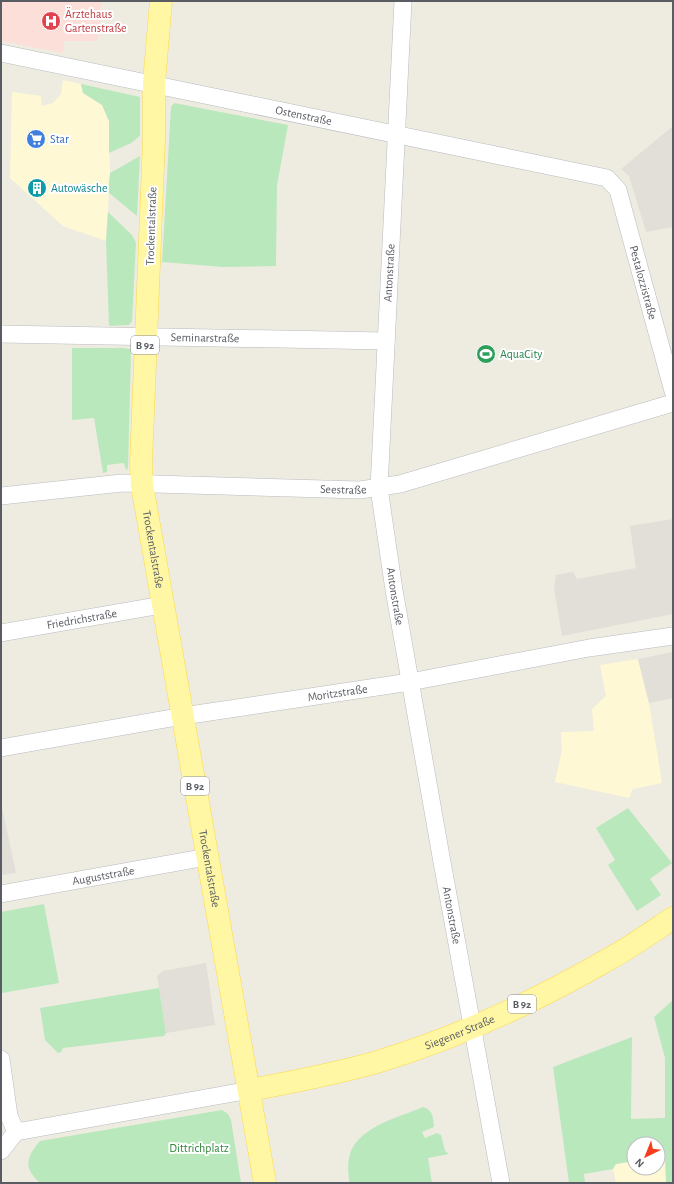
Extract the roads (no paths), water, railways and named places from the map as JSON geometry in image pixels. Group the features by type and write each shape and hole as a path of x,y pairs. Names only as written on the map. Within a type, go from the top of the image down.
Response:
{"main road":[{"name":"Trockentalstraße","path":"161,1 154,83 154,140 141,463 142,485 162,605 250,1090"},
{"name":"Siegener Straße","path":"250,1090 334,1074 377,1062 472,1026 514,1008 610,958 673,918"},
{"name":"B 92","path":"250,1090 265,1183"}],"street":[{"name":"Antonstraße","path":"403,1 379,488 410,682 501,1183"},
{"name":"Ostenstraße","path":"1,53 154,83 396,135 572,169 607,178"},
{"name":"Pestalozzistraße","path":"607,178 618,190 673,391"},
{"name":"Seminarstraße","path":"1,334 386,341"},
{"name":"Seestraße","path":"1,496 122,484 352,490 379,488 400,484 673,403"},
{"name":"Friedrichstraße","path":"1,633 162,605"},
{"name":"Moritzstraße","path":"1,748 183,716 410,682 589,648 673,636"},
{"name":"Auguststraße","path":"1,894 207,857"},
{"path":"1,1059 9,1116 16,1132"},
{"path":"1,1151 16,1132 250,1090"}],"place":[{"name":"Ärztehaus Gartenstraße","path":"51,21"},
{"name":"Star","path":"36,139"},
{"name":"Autowäsche","path":"37,188"},
{"name":"AquaCity","path":"486,354"}],"park label":[{"name":"Dittrichplatz","path":"199,1148"}]}
